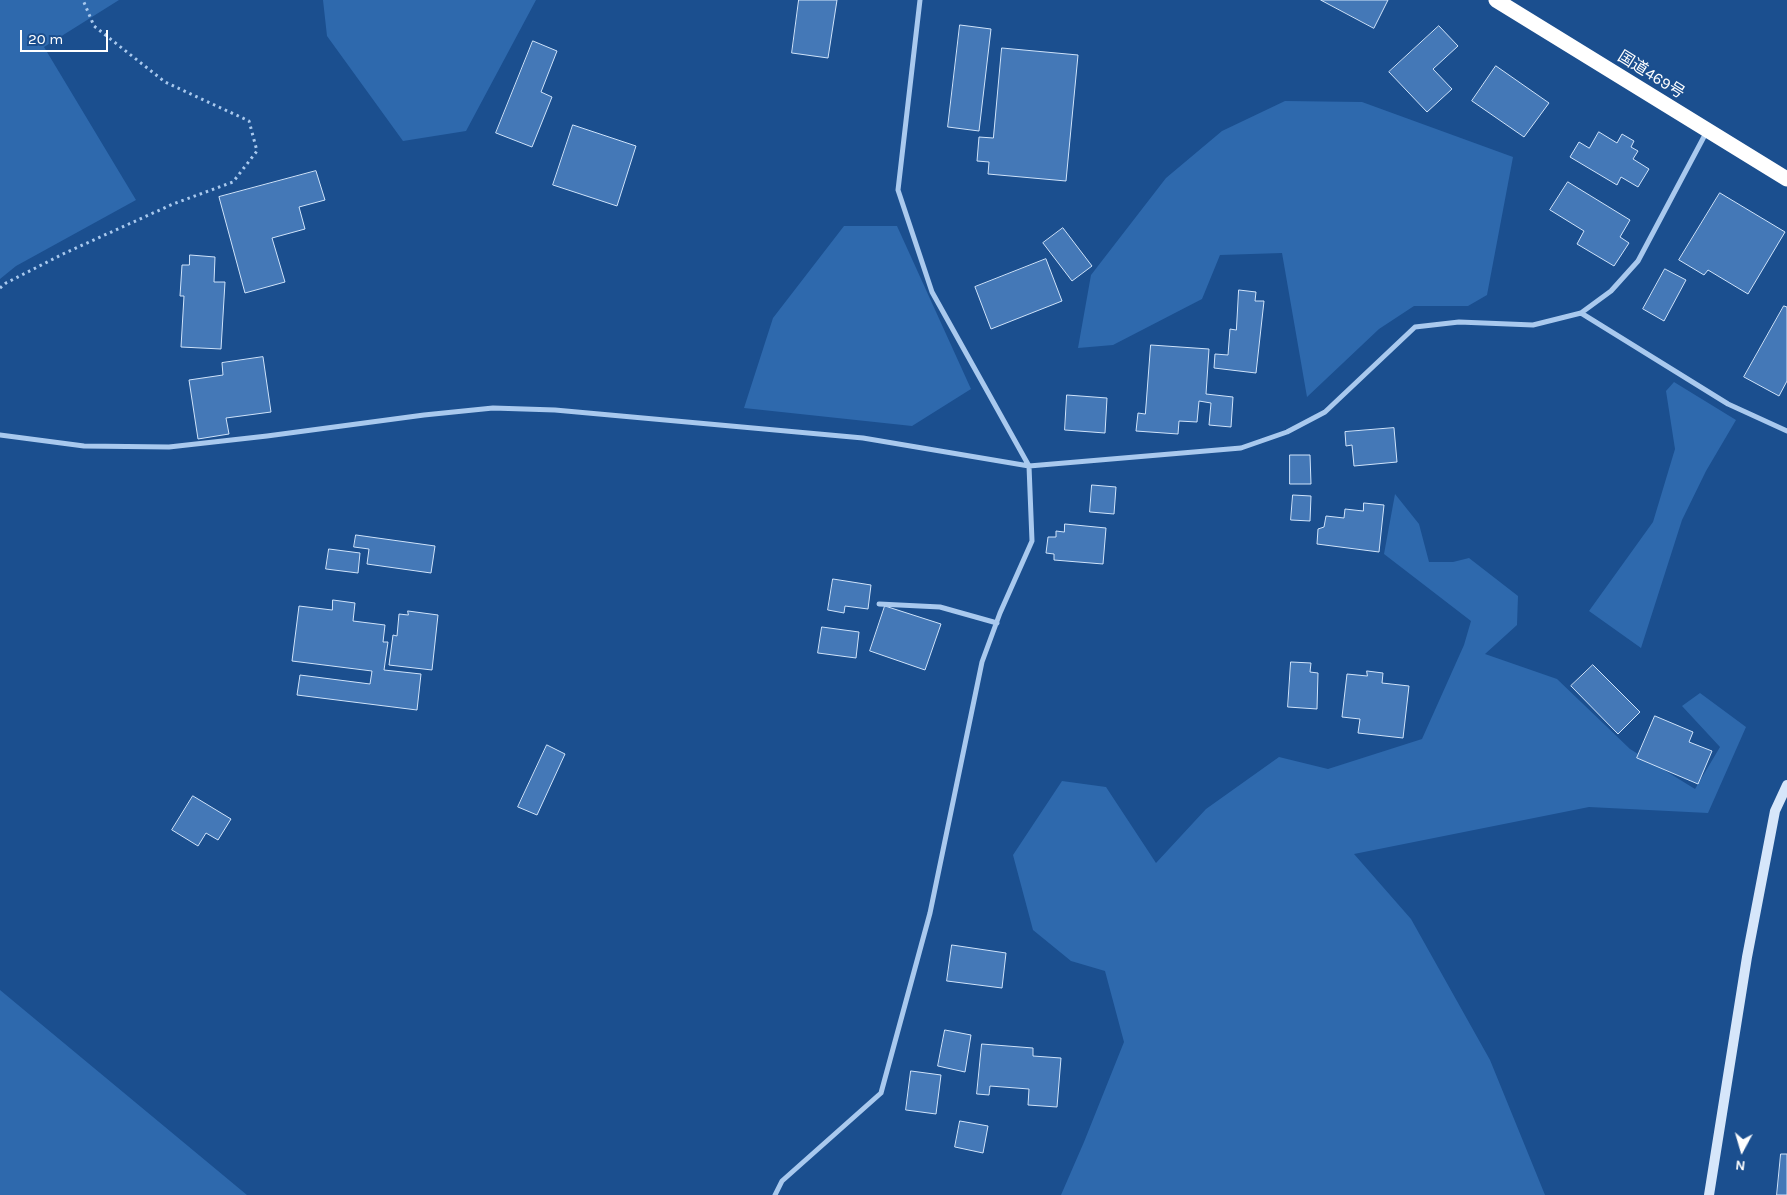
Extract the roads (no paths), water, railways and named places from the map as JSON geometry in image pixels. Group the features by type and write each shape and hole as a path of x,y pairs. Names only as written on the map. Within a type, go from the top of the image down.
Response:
{"highway":[{"name":"国道469号","path":"1496,0 1787,180"}],"street":[{"path":"775,1195 782,1181 881,1093 930,913 982,662 996,623 1032,541 1029,466 932,292 898,190 920,0"},
{"path":"0,434 84,446 169,447 492,408 554,410 864,438 1029,466 1241,448 1287,432 1325,412 1416,327 1459,322 1533,325 1581,313 1611,291 1638,260 1707,131"},
{"path":"1581,313 1728,404 1787,432"},
{"path":"879,604 940,607 996,623"},
{"path":"1709,1195 1747,957 1775,811 1787,784"}]}
